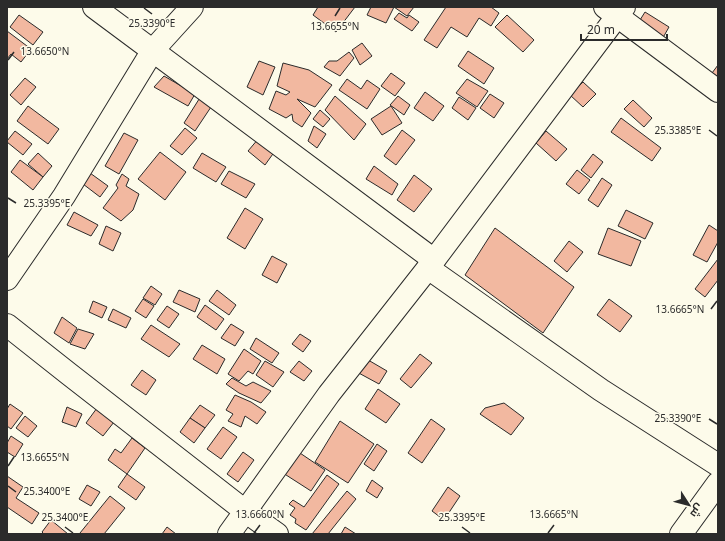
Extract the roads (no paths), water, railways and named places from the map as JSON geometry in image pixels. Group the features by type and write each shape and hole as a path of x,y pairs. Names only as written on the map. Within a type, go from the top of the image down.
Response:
{"street":[{"path":"94,7 153,50 431,264 601,390 718,465"},
{"path":"7,279 64,196 153,50 192,7"},
{"path":"229,534 329,394 431,264 615,10 718,91"},
{"path":"7,325 245,511 277,534"},
{"path":"681,534 718,483"}]}
